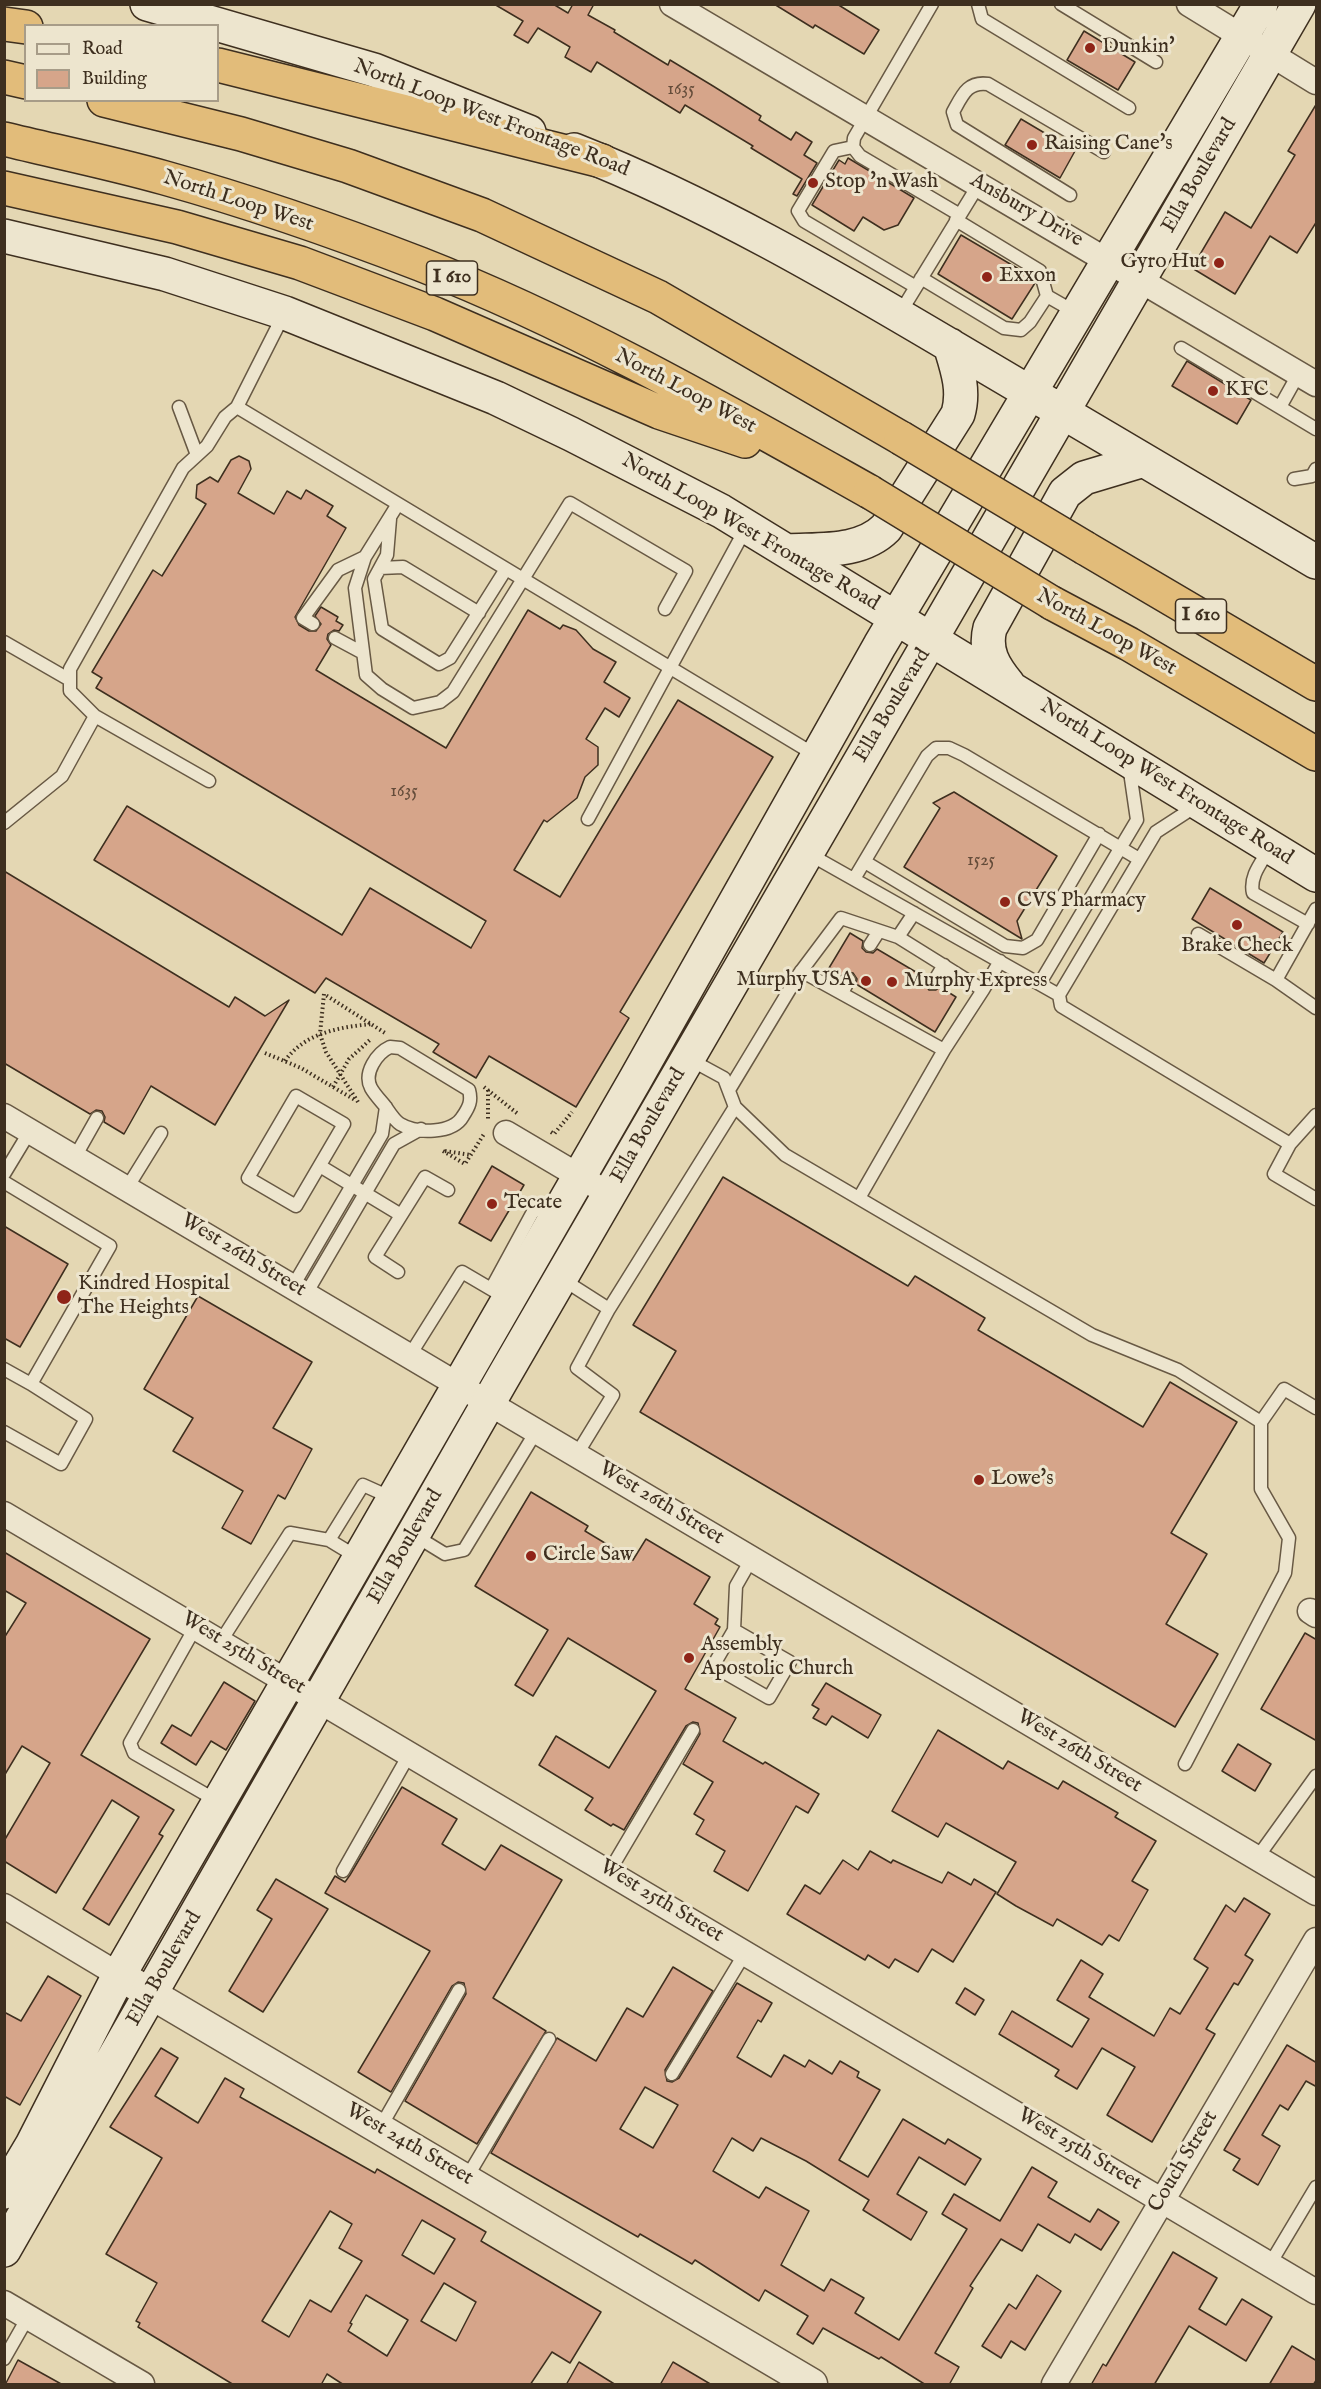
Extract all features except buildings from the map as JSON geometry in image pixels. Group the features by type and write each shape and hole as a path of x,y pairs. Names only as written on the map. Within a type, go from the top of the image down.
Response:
{"highway":[{"path":"4,24 24,27"},
{"path":"219,65 602,161"},
{"path":"4,77 24,82"},
{"name":"I 610","path":"112,102 241,134 348,166 482,215 658,297 1317,684"},
{"name":"North Loop West","path":"4,139 165,177 285,216 421,265 551,322 680,388 870,492 1052,603 1129,644 1317,754"},
{"path":"4,188 177,227 300,263 435,314 659,412 826,468"}],"main road":[{"name":"Ella Boulevard","path":"5,2189 119,1975 290,1681 458,1384 499,1294 520,1257 555,1219 896,617 1107,259 1261,4"},
{"name":"Ella Boulevard","path":"4,2250 489,1402 1299,4"},
{"name":"North Loop West Frontage Road","path":"162,6 374,70 602,161 756,235 950,345 1317,562"},
{"name":"North Loop West Frontage Road","path":"4,236 165,274 285,312 507,403 641,468 788,551 1317,875"},
{"path":"788,551 856,545 878,536 886,528 958,414 961,403 959,375 950,345"},
{"path":"1010,686 992,661 987,645 990,628 1065,493 1084,478 1144,460"}],"street":[{"name":"Ansbury Drive","path":"672,4 1308,379"},
{"path":"1189,4 1317,82"},
{"name":"West 26th Street","path":"4,1116 1317,1893"},
{"path":"506,1133 609,1194"},
{"name":"West 25th Street","path":"4,1514 290,1681 1317,2292"},
{"name":"West 24th Street","path":"4,1906 812,2385"},
{"name":"Couch Street","path":"1054,2385 1317,1940"},
{"path":"4,2303 142,2385"}],"lane":[{"path":"932,4 854,138 853,147 860,156 1040,271 1047,296 1076,313"},
{"path":"978,4 982,19 1130,108"},
{"path":"1061,4 1156,62"},
{"path":"1070,195 957,125 953,112 967,88 976,83 988,84 1104,152"},
{"path":"853,147 834,151 798,211 804,221 1004,328 1020,330 1030,322 1047,296"},
{"path":"898,315 979,184"},
{"path":"209,781 95,716 70,691 70,669 183,468 207,446 225,417 237,407 285,312"},
{"path":"1181,348 1317,429"},
{"path":"1280,407 1308,379"},
{"path":"179,407 197,455"},
{"path":"237,407 394,509 506,569 818,756"},
{"path":"1294,479 1312,476 1317,469"},
{"path":"394,509 364,557 355,588 366,675 382,690 413,708 440,702 453,692 570,503 686,571 665,609"},
{"path":"394,509 387,555 374,579 382,629 440,664 450,658 506,569"},
{"path":"588,819 746,526"},
{"path":"313,624 303,618 320,592 338,570 364,557"},
{"path":"380,568 403,567 478,613"},
{"path":"336,638 363,654"},
{"path":"4,642 70,680"},
{"path":"4,823 62,776 95,716"},
{"path":"854,879 927,756 936,748 949,748 964,755 1139,859"},
{"path":"1040,983 1137,819 1129,759"},
{"path":"1200,804 1156,832 1059,995 1061,1006 1290,1144"},
{"path":"864,862 1005,946 1023,948 1037,940 1099,834"},
{"path":"1270,847 1254,874 1251,884 1253,893 1308,924"},
{"path":"806,853 1059,995"},
{"path":"1276,980 1317,909"},
{"path":"898,937 914,912"},
{"path":"729,1090 801,971 841,918 898,937 983,990"},
{"path":"870,945 879,931"},
{"path":"1198,934 1276,980 1317,1008"},
{"path":"859,1198 944,1050 1000,961"},
{"path":"933,983 944,965"},
{"path":"801,971 909,1024 944,1050"},
{"path":"842,993 849,980"},
{"path":"390,1047 400,1048 469,1090 470,1104 460,1123 447,1128 421,1129 402,1125 370,1087 369,1075 381,1051 390,1047"},
{"path":"688,1058 724,1078 735,1107 785,1155 1092,1335 1178,1370 1261,1422"},
{"path":"296,1096 344,1124 320,1166 296,1206 248,1178 296,1096"},
{"path":"299,1290 352,1185 382,1134 386,1107"},
{"path":"577,1454 613,1395 577,1368 609,1309 735,1107"},
{"path":"1317,1115 1290,1144 1274,1174 1317,1199"},
{"path":"75,1157 97,1118"},
{"path":"299,1290 365,1193 394,1144 421,1129"},
{"path":"4,1174 30,1131"},
{"path":"127,1188 162,1133"},
{"path":"320,1166 401,1215"},
{"path":"398,1272 375,1257 425,1177 448,1190"},
{"path":"4,1182 110,1246 31,1384"},
{"path":"410,1355 462,1272 499,1294"},
{"path":"561,1278 609,1309"},
{"path":"4,1369 86,1419 61,1464 4,1432"},
{"path":"1185,1764 1284,1572 1289,1538 1261,1489 1261,1422 1284,1389 1317,1408"},
{"path":"413,1535 445,1554 464,1550 537,1430"},
{"path":"329,1540 363,1485 393,1499"},
{"path":"221,1641 290,1533 329,1540 359,1558"},
{"path":"734,1630 790,1662 769,1698 713,1665 734,1630 736,1586 752,1558"},
{"path":"196,1626 130,1743 134,1752 220,1803"},
{"path":"609,1872 693,1730"},
{"path":"343,1871 410,1753"},
{"path":"1257,1858 1317,1776"},
{"path":"672,2074 745,1953"},
{"path":"380,2128 459,1990"},
{"path":"466,2179 549,2039"},
{"path":"1270,2264 1317,2187"},
{"path":"4,2359 28,2317"}],"path":[{"path":"265,1053 285,1061 358,1102 326,1052 320,1034 324,994"},
{"path":"285,1061 300,1045 320,1034 342,1027 372,1024"},
{"path":"333,1087 349,1059 364,1042 385,1033"},
{"path":"471,1155 442,1151 465,1164 471,1155 488,1125 488,1090"}],"place":[{"name":"Dunkin'","path":"1090,48"},
{"name":"Raising Cane's","path":"1032,145"},
{"name":"Stop 'n Wash","path":"813,183"},
{"name":"Gyro Hut","path":"1219,263"},
{"name":"Exxon","path":"987,277"},
{"name":"KFC","path":"1213,391"},
{"name":"CVS Pharmacy","path":"1005,902"},
{"name":"Brake Check","path":"1237,925"},
{"name":"Murphy USA","path":"866,981"},
{"name":"Murphy Express","path":"892,982"},
{"name":"Tecate","path":"492,1204"},
{"name":"Kindred Hospital The Heights","path":"64,1297"},
{"name":"Lowe's","path":"979,1480"},
{"name":"Circle Saw","path":"531,1556"},
{"name":"Assembly Apostolic Church","path":"689,1658"}]}
